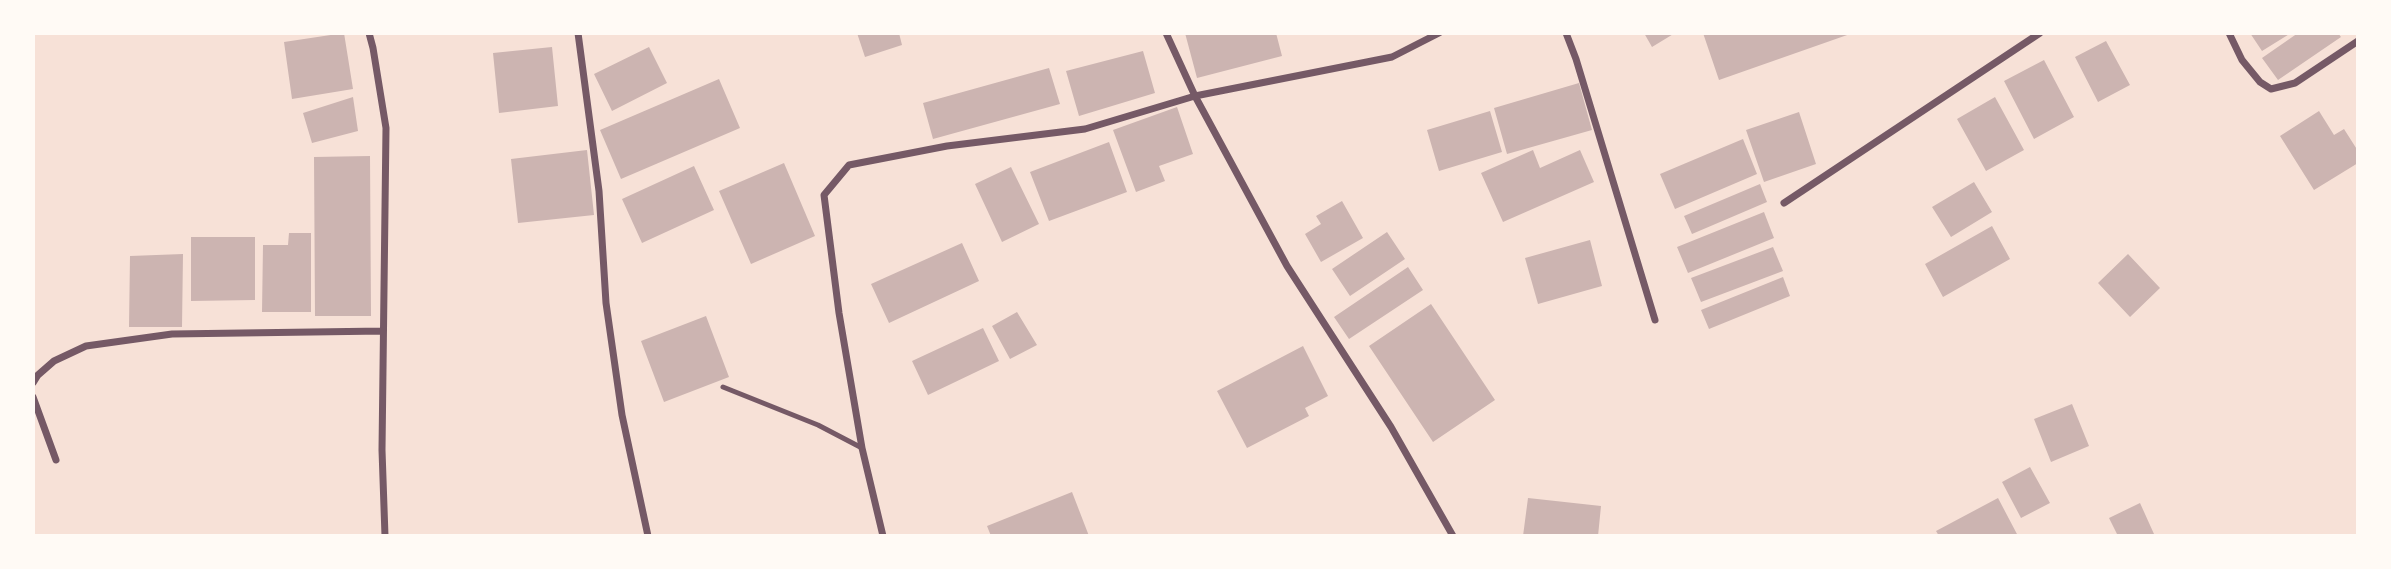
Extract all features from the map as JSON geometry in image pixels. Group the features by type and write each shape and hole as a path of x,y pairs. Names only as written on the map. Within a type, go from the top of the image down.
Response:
{"street":[{"path":"369,33 386,128 382,450 385,536"},
{"path":"578,33 599,191 606,303 622,415 648,536"},
{"path":"1166,33 1195,96 1287,266 1391,427 1453,536"},
{"path":"883,536 862,448 839,313 824,195 849,165 947,146 1085,129 1195,96 1392,57 1440,33"},
{"path":"1566,33 1655,320"},
{"path":"1784,203 2039,33"},
{"path":"2229,33 2242,60 2260,82 2271,89 2295,83 2358,41"},
{"path":"33,383 54,361 86,346 172,334 383,331"},
{"path":"33,397 56,460"}],"lane":[{"path":"723,387 818,425 862,448"}],"building":[{"path":"344,33 353,89 292,99 284,42"},
{"path":"857,33 899,33 902,45 865,57"},
{"path":"1185,33 1276,33 1282,56 1197,78"},
{"path":"1644,33 1675,33 1652,47"},
{"path":"1703,33 1850,33 1850,34 1719,80"},
{"path":"2250,33 2291,33 2262,51"},
{"path":"2298,33 2338,33 2341,37 2278,80 2262,58"},
{"path":"2106,41 2130,85 2098,102 2075,57"},
{"path":"552,47 558,106 499,113 493,53"},
{"path":"649,47 667,83 612,111 594,74"},
{"path":"1143,51 1155,93 1079,116 1066,71"},
{"path":"2044,60 2074,117 2034,139 2004,81"},
{"path":"1049,68 1060,104 933,139 923,103"},
{"path":"719,79 740,128 621,179 600,130"},
{"path":"1579,83 1592,130 1507,154 1494,108"},
{"path":"353,97 358,131 312,143 303,113"},
{"path":"1995,97 2024,150 1986,171 1957,119"},
{"path":"1177,107 1193,154 1159,166 1165,181 1136,192 1113,130"},
{"path":"1490,111 1502,152 1439,171 1427,130"},
{"path":"2319,111 2334,135 2344,129 2358,151 2358,163 2314,190 2280,136"},
{"path":"1799,112 1816,164 1764,182 1746,130"},
{"path":"1743,139 1757,174 1675,209 1660,174"},
{"path":"1109,142 1127,192 1049,221 1030,172"},
{"path":"587,150 594,215 518,223 511,159"},
{"path":"1533,150 1540,168 1580,150 1594,182 1503,222 1481,173"},
{"path":"370,156 371,316 315,316 314,157"},
{"path":"784,163 815,236 751,264 719,191"},
{"path":"694,166 714,210 642,243 622,199"},
{"path":"1011,167 1039,224 1002,242 975,184"},
{"path":"1974,182 1992,212 1951,237 1932,207"},
{"path":"1760,184 1767,202 1692,234 1684,216"},
{"path":"1342,201 1363,238 1321,262 1305,234 1321,224 1316,216"},
{"path":"1764,212 1774,238 1688,273 1677,247"},
{"path":"1992,226 2010,259 1943,297 1925,264"},
{"path":"1387,232 1405,259 1350,296 1332,269"},
{"path":"289,233 311,233 311,312 262,312 263,245 288,245"},
{"path":"191,237 255,237 255,300 191,301"},
{"path":"1590,240 1602,286 1538,304 1525,258"},
{"path":"962,243 979,281 889,323 871,284"},
{"path":"1773,247 1783,271 1701,302 1691,278"},
{"path":"183,254 182,327 129,327 130,256"},
{"path":"2128,254 2160,288 2130,317 2098,283"},
{"path":"1408,267 1423,290 1349,339 1334,317"},
{"path":"1783,277 1790,296 1709,329 1701,310"},
{"path":"1431,304 1495,400 1433,442 1369,346"},
{"path":"1017,312 1037,345 1010,359 992,326"},
{"path":"706,316 729,377 664,402 641,341"},
{"path":"983,328 999,361 928,395 912,361"},
{"path":"1303,346 1328,396 1305,408 1309,416 1247,448 1217,391"},
{"path":"2072,404 2089,446 2051,462 2034,419"},
{"path":"2030,467 2050,503 2021,518 2002,482"},
{"path":"1072,492 1089,536 991,536 987,526"},
{"path":"1528,498 1601,506 1598,536 1523,536"},
{"path":"1998,498 2018,536 1939,536 1936,531"},
{"path":"2140,503 2154,534 2118,536 2109,518"}]}
